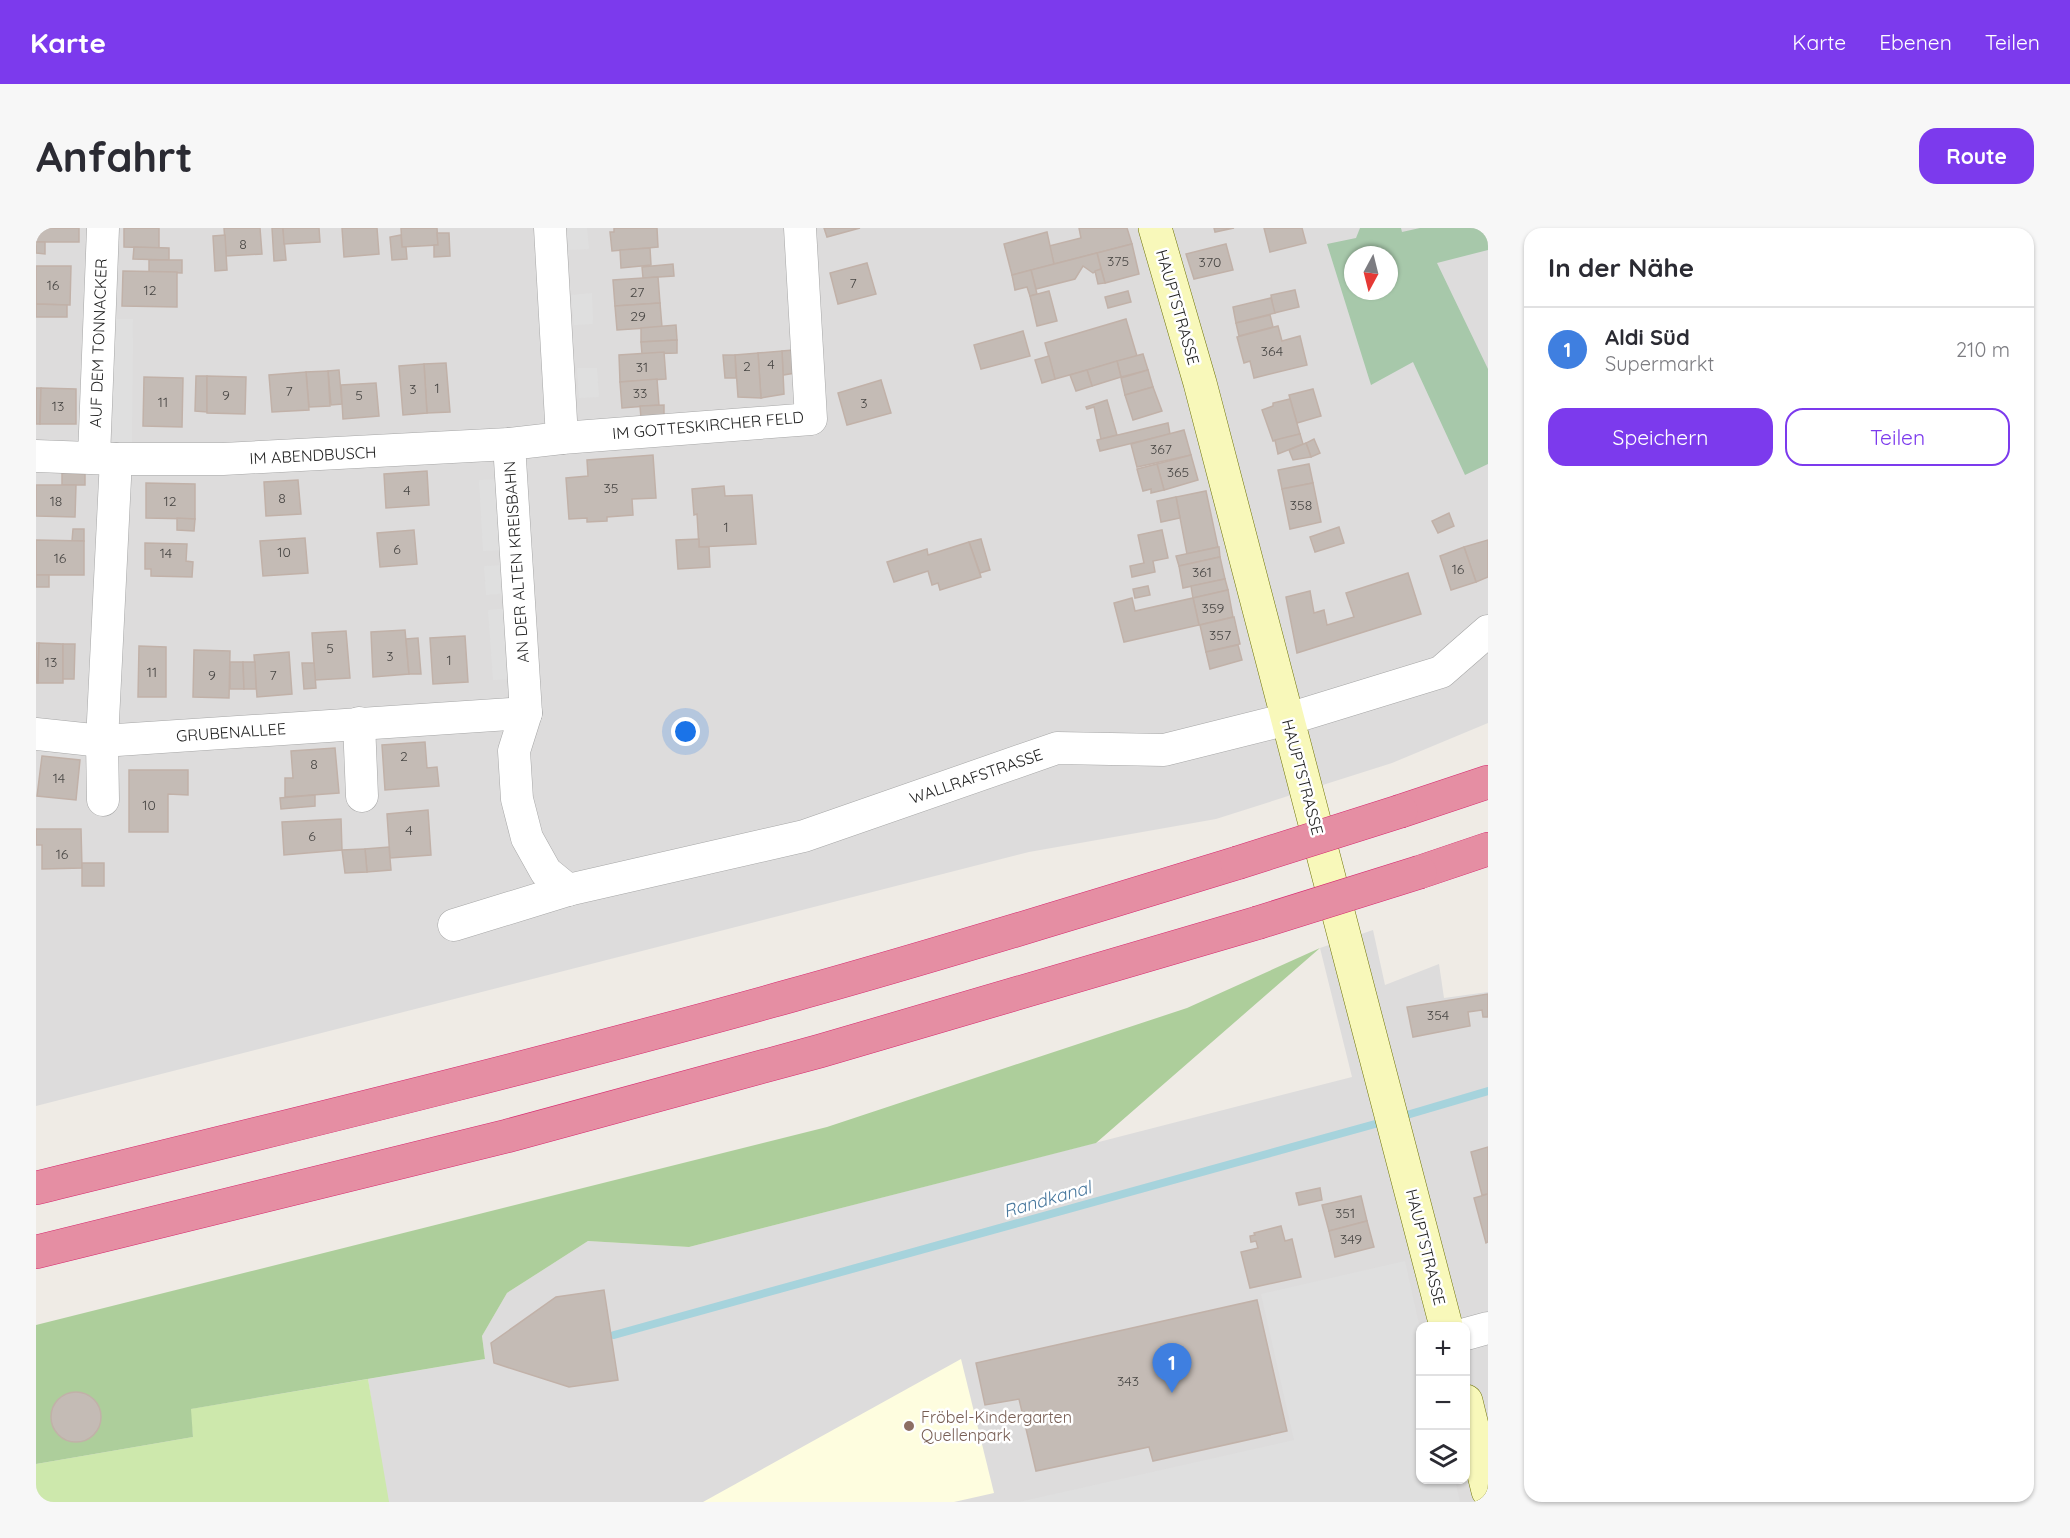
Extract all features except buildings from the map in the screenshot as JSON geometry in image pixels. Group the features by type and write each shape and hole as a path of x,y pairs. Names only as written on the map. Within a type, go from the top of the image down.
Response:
{"highway":[{"path":"36,1188 522,1068 794,995 1237,863 1488,782"},
{"path":"36,1252 540,1127 819,1051 1257,923 1488,849"}],"main road":[{"name":"HAUPTSTRASSE","path":"1155,228 1200,382 1445,1322"},
{"path":"1470,1417 1488,1491"}],"street":[{"name":"AUF DEM TONNACKER","path":"103,228 105,458"},
{"path":"550,228 562,438"},
{"name":"IM GOTTESKIRCHER FELD","path":"562,438 811,419 800,228"},
{"name":"AN DER ALTEN KREISBAHN","path":"562,438 509,444 526,713 514,752 517,798 527,838 546,872 568,890"},
{"name":"IM ABENDBUSCH","path":"36,456 224,459 509,444"},
{"path":"104,800 102,741 105,458"},
{"name":"WALLRAFSTRASSE","path":"454,925 568,890 804,836 1057,748 1164,750 1288,719 1441,672 1488,631"},
{"name":"GRUBENALLEE","path":"36,734 102,741 526,713"},
{"path":"359,723 362,796"},
{"path":"1470,1333 1488,1328"}],"shaded area":[{"path":"36,228 1488,228 1488,723 1392,763 1216,819 1029,852 36,1106"},
{"path":"567,228 587,228 589,249 568,250"},
{"path":"1360,228 1401,228 1402,232 1420,228 1488,228 1488,250 1437,263 1488,369 1488,464 1465,475 1413,362 1371,385 1344,300 1398,300 1398,246 1344,246 1344,298 1327,244 1356,238"},
{"path":"592,293 593,324 574,325 571,295"},
{"path":"115,319 133,319 132,445 112,444"},
{"path":"577,368 597,368 599,397 579,398"},
{"path":"502,479 506,550 483,551 479,480"},
{"path":"508,565 509,593 486,595 484,566"},
{"path":"510,608 516,679 493,680 488,610"},
{"path":"1373,930 1385,985 1439,964 1444,998 1488,992 1488,1502 387,1502 368,1379 485,1359 482,1336 507,1293 588,1241 689,1247 1352,1077 1320,948"},
{"path":"1405,1261 1418,1322 1416,1322 1416,1484 1456,1484 1460,1502 1019,1502 1294,1440 1261,1294"},
{"name":"Fröbel-Kindergarten Quellenpark","path":"961,1359 994,1493 954,1502 703,1502"}],"green space":[{"path":"1320,948 1096,1143 689,1247 588,1241 507,1293 482,1336 485,1359 191,1409 193,1437 36,1464 36,1325 827,1127 1187,1008"},
{"path":"368,1379 389,1502 36,1502 36,1464 193,1437 190,1409"}],"waterway":[{"name":"Randkanal","path":"1400,1117 1488,1091"},
{"name":"Randkanal","path":"614,1335 1386,1121"}],"place":[{"name":"Aldi Süd","path":"1172,1393"},
{"name":"Fröbel-Kindergarten Quellenpark","path":"909,1426"}]}
